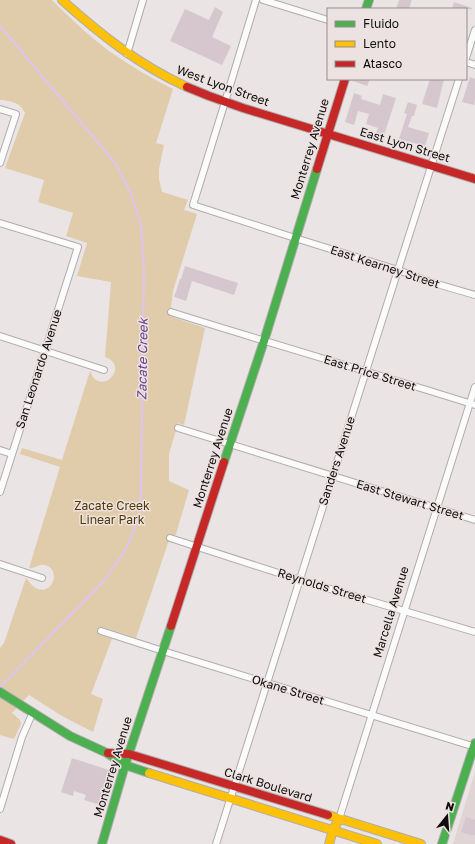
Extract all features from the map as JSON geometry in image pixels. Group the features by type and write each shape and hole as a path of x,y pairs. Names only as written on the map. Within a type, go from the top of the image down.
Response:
{"main road":[{"name":"West Lyon Street","path":"62,0 104,37 157,73 180,84 226,102 328,134"},
{"name":"Monterrey Avenue","path":"102,844 125,765 264,341 345,80"},
{"name":"East Lyon Street","path":"328,134 475,179"},
{"name":"Clark Boulevard","path":"0,692 70,736 107,753 125,765 377,844"},
{"path":"442,844 475,746"},
{"name":"Clark Boulevard","path":"107,753 129,754 421,844"},
{"name":"Marcella Avenue","path":"329,844 333,830 339,819"},
{"path":"0,840 11,844"}],"street":[{"path":"127,54 143,0"},
{"path":"226,102 256,0"},
{"path":"263,0 327,20"},
{"path":"467,55 475,30"},
{"name":"Sanders Avenue","path":"216,844 332,476 460,80"},
{"name":"East Kearney Street","path":"226,102 193,205 398,270 430,282 475,295"},
{"path":"0,109 16,114 0,163"},
{"name":"San Leonardo Avenue","path":"0,223 78,247 0,492"},
{"name":"East Price Street","path":"171,312 472,405"},
{"path":"0,336 104,370"},
{"name":"Marcella Avenue","path":"339,819 437,508 472,405 475,387"},
{"name":"East Stewart Street","path":"178,428 475,520"},
{"path":"0,450 12,454"},
{"name":"Reynolds Street","path":"170,538 300,580 475,632"},
{"path":"0,564 42,578"},
{"name":"Okane Street","path":"100,631 475,746"},
{"path":"0,809 22,737 33,712"}],"shaded area":[{"path":"475,772 475,844 453,844"}],"green space":[{"name":"Zacate Creek Linear Park","path":"0,0 52,0 80,27 109,51 140,71 173,89 156,143 164,145 159,169 159,179 162,192 188,200 184,210 197,214 173,291 170,316 205,328 184,425 178,423 169,454 169,481 189,490 176,534 168,543 136,638 101,627 99,634 112,639 91,694 103,699 93,732 62,716 29,695 12,713 20,720 21,724 14,739 0,735 0,648 4,643 26,578 34,587 40,590 46,589 53,582 53,571 50,567 42,565 29,568 60,467 20,454 22,448 62,460 90,371 93,377 98,381 103,382 112,376 115,371 115,366 112,361 105,357 111,282 77,276 87,243 66,236 73,213 38,202 44,180 5,168 25,113 17,104 10,101 0,100"}],"building":[{"path":"399,0 412,0 409,8 396,8"},
{"path":"454,2 472,9 467,8 452,8"},
{"path":"215,7 223,12 212,37 231,46 222,65 170,41 185,9 209,20"},
{"path":"470,77 475,79 474,105 462,102"},
{"path":"350,80 370,80 367,86"},
{"path":"430,80 444,80 437,108 422,104"},
{"path":"354,93 362,96 361,99 380,105 383,94 396,98 384,135 376,133 378,128 366,124 369,114 358,111 354,125 345,122"},
{"path":"408,102 417,105 414,116 412,116 408,127 429,133 425,146 399,139 407,114 404,113"},
{"path":"185,266 238,283 234,295 192,281 186,301 174,297"},
{"path":"72,758 115,772 104,806 84,800 86,795 74,791 73,796 61,792"},
{"path":"466,817 475,820 475,835 473,836 461,832"}],"waterway":[{"name":"Zacate Creek","path":"0,26 115,163 130,192 141,225 144,267 141,492 139,517 126,549 104,581 0,687"}],"traffic: fast":[{"path":"366,8 369,0"},
{"path":"224,462 264,341 317,169"},
{"path":"102,844 125,765 171,626"},
{"path":"0,692 70,736 107,753 125,765 149,773"},
{"path":"442,844 475,743"}],"traffic: slow":[{"path":"62,0 121,48 153,69 187,87"},
{"path":"149,773 377,844"},
{"path":"328,815 421,844"},
{"path":"329,844 333,830 339,819"}],"traffic: jam":[{"path":"317,169 345,80"},
{"path":"187,87 243,108 475,179"},
{"path":"171,626 224,462"},
{"path":"108,753 129,754 328,815"},
{"path":"0,840 11,844"}]}
